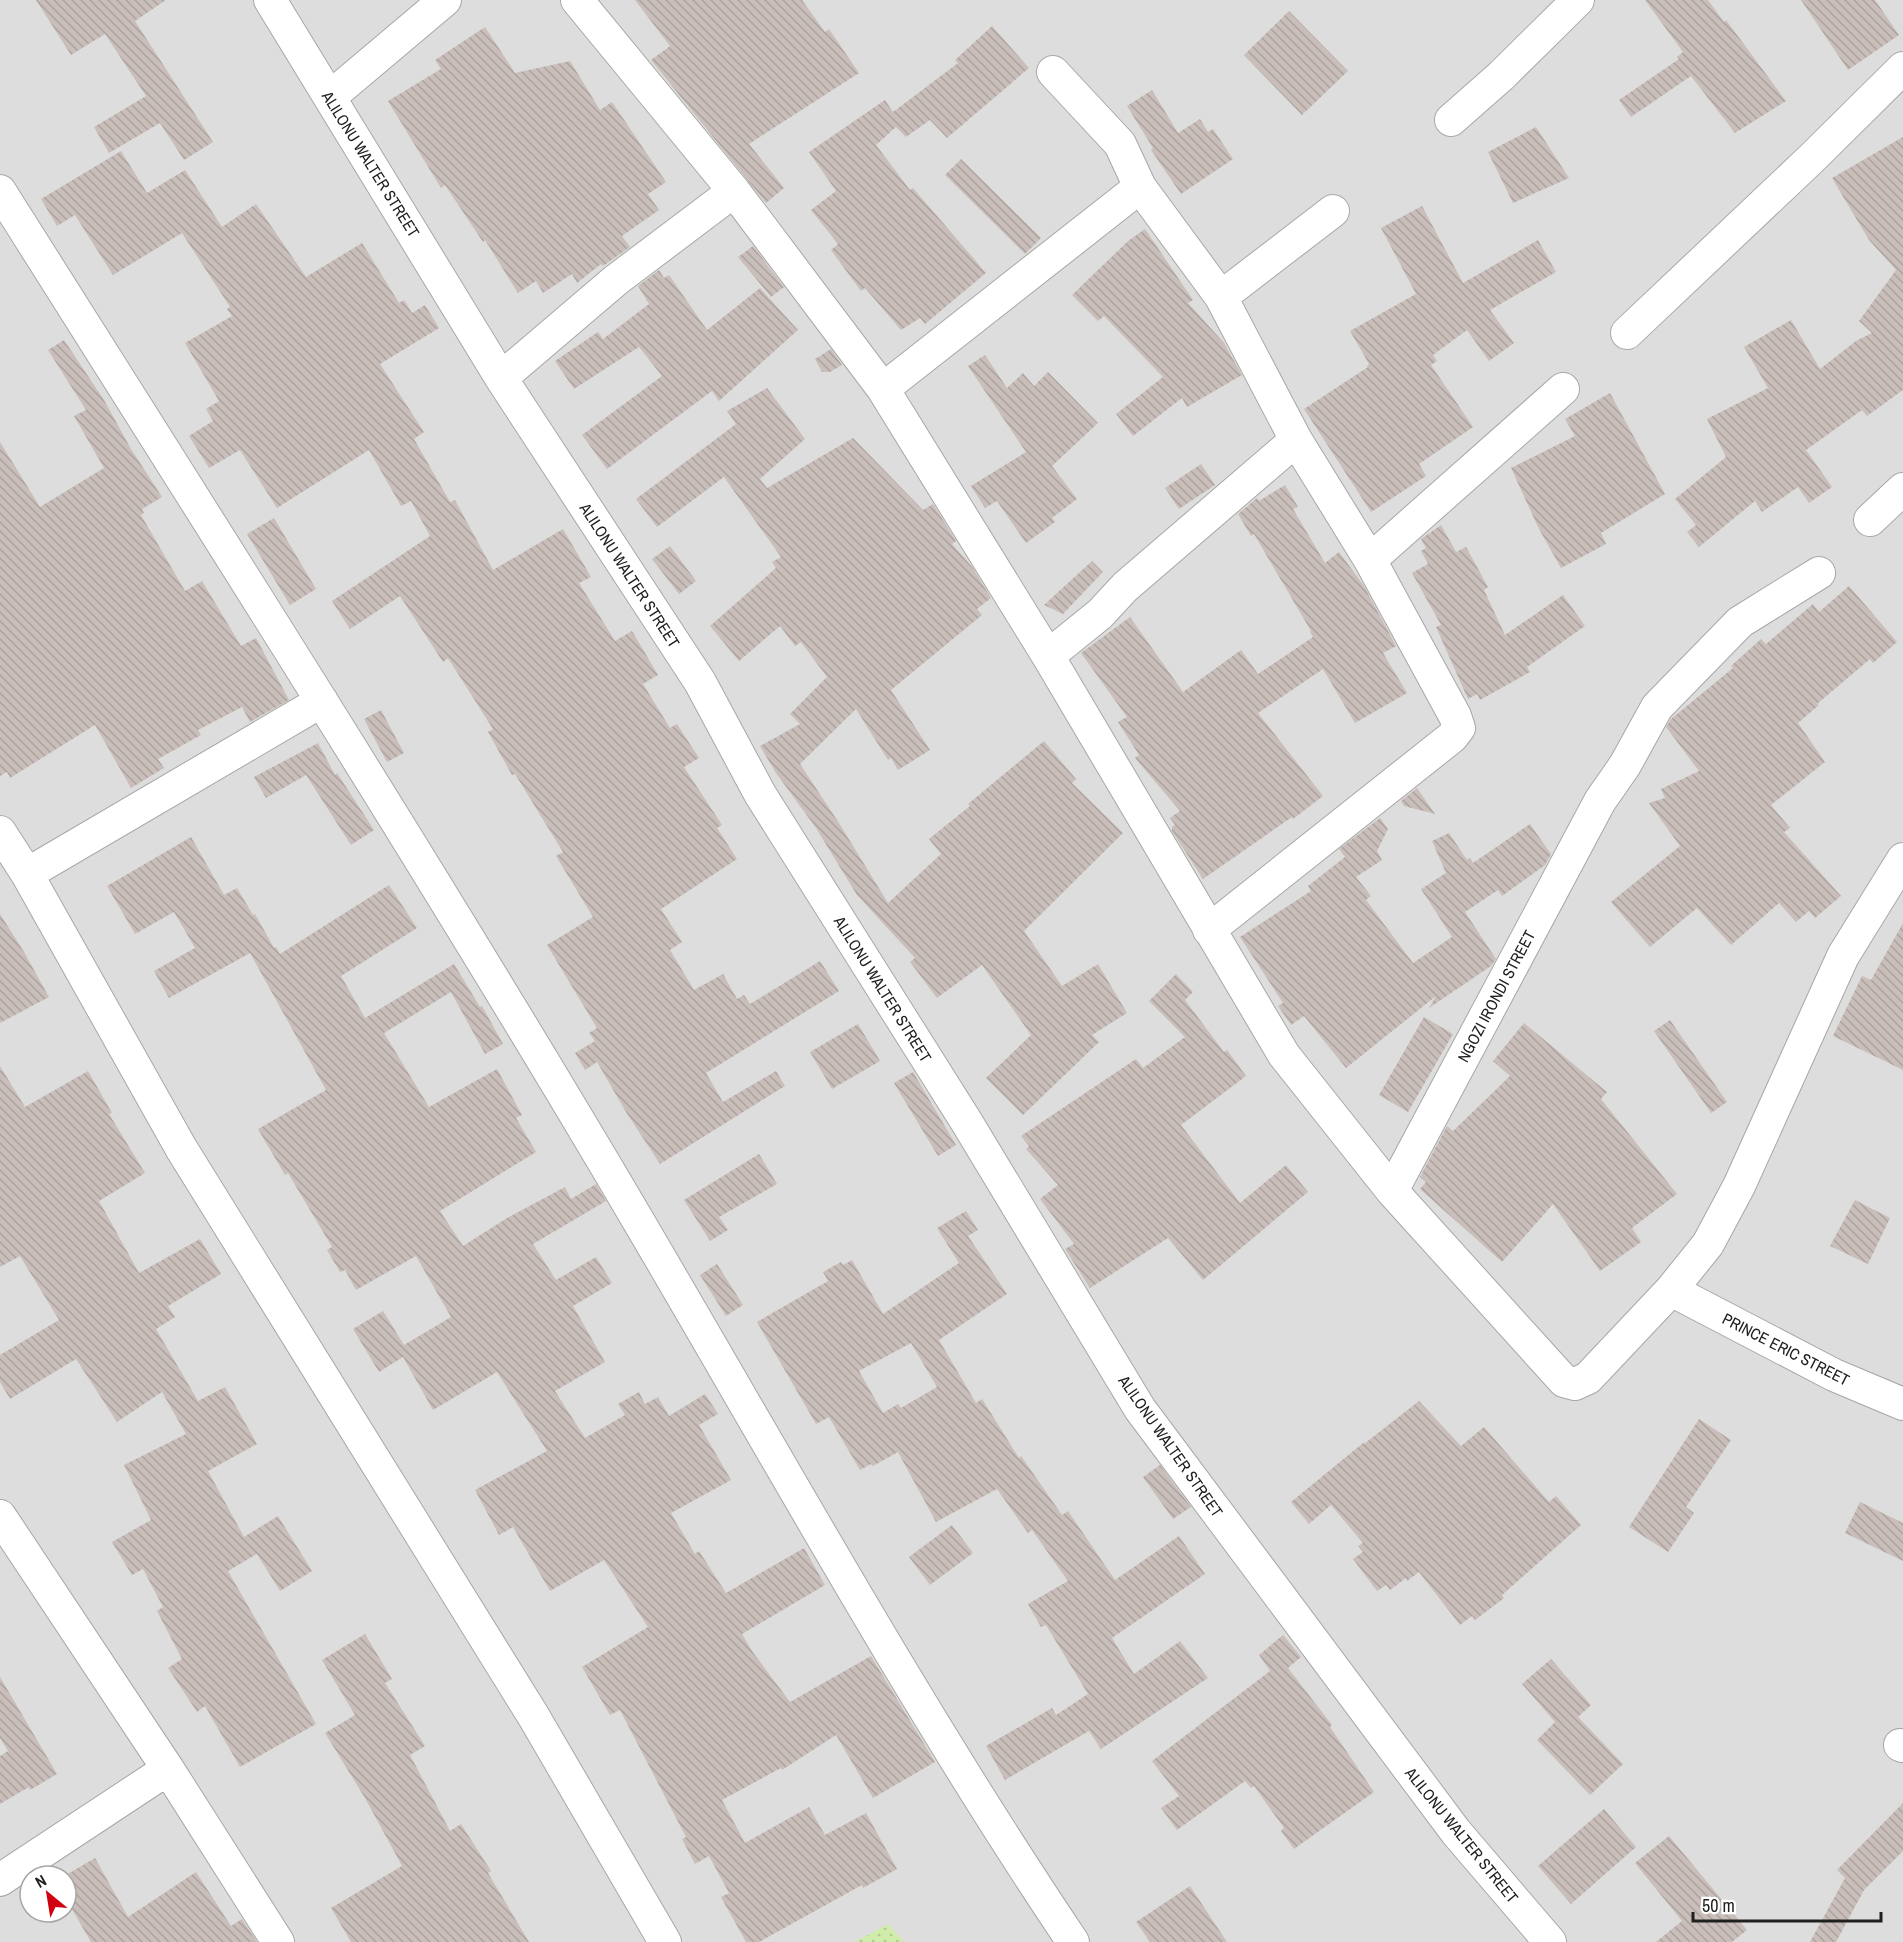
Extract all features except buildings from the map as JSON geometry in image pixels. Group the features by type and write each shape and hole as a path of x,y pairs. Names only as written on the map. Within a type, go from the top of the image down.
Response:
{"street":[{"name":"ALILONU WALTER STREET","path":"270,0 501,378 700,682 760,795 966,1121 1140,1409 1456,1832 1550,1942"},
{"path":"330,97 445,0"},
{"path":"577,0 734,191 883,389 1048,656 1284,1055 1392,1191 1563,1381 1575,1384 1588,1378 1671,1290 1708,1244 1739,1186 1843,956 1903,859"},
{"path":"1451,120 1501,76 1578,0"},
{"path":"1627,333 1811,159 1903,68"},
{"path":"1053,72 1120,144 1140,187 1221,297 1296,440 1370,560 1455,716 1459,728 1452,737 1209,930"},
{"path":"883,389 1140,187"},
{"path":"0,191 322,701 592,1142 928,1717 1073,1942"},
{"path":"501,378 616,280 734,191"},
{"path":"1221,297 1333,211"},
{"path":"1370,560 1563,389"},
{"path":"1048,656 1100,614 1125,587 1296,440"},
{"path":"1870,520 1903,489"},
{"name":"NGOZI IRONDI STREET","path":"1392,1191 1600,801 1625,765 1657,707 1740,622 1819,573"},
{"path":"27,874 322,701"},
{"path":"0,832 27,874 182,1148 534,1717 665,1942"},
{"name":"PRINCE ERIC STREET","path":"1671,1290 1834,1375 1903,1404"},
{"path":"0,1516 168,1769 278,1942"},
{"path":"0,1880 168,1769"}],"shaded area":[{"path":"0,0 1903,0 1903,1942 0,1942"}],"green space":[{"path":"888,1924 904,1942 855,1942"}]}
